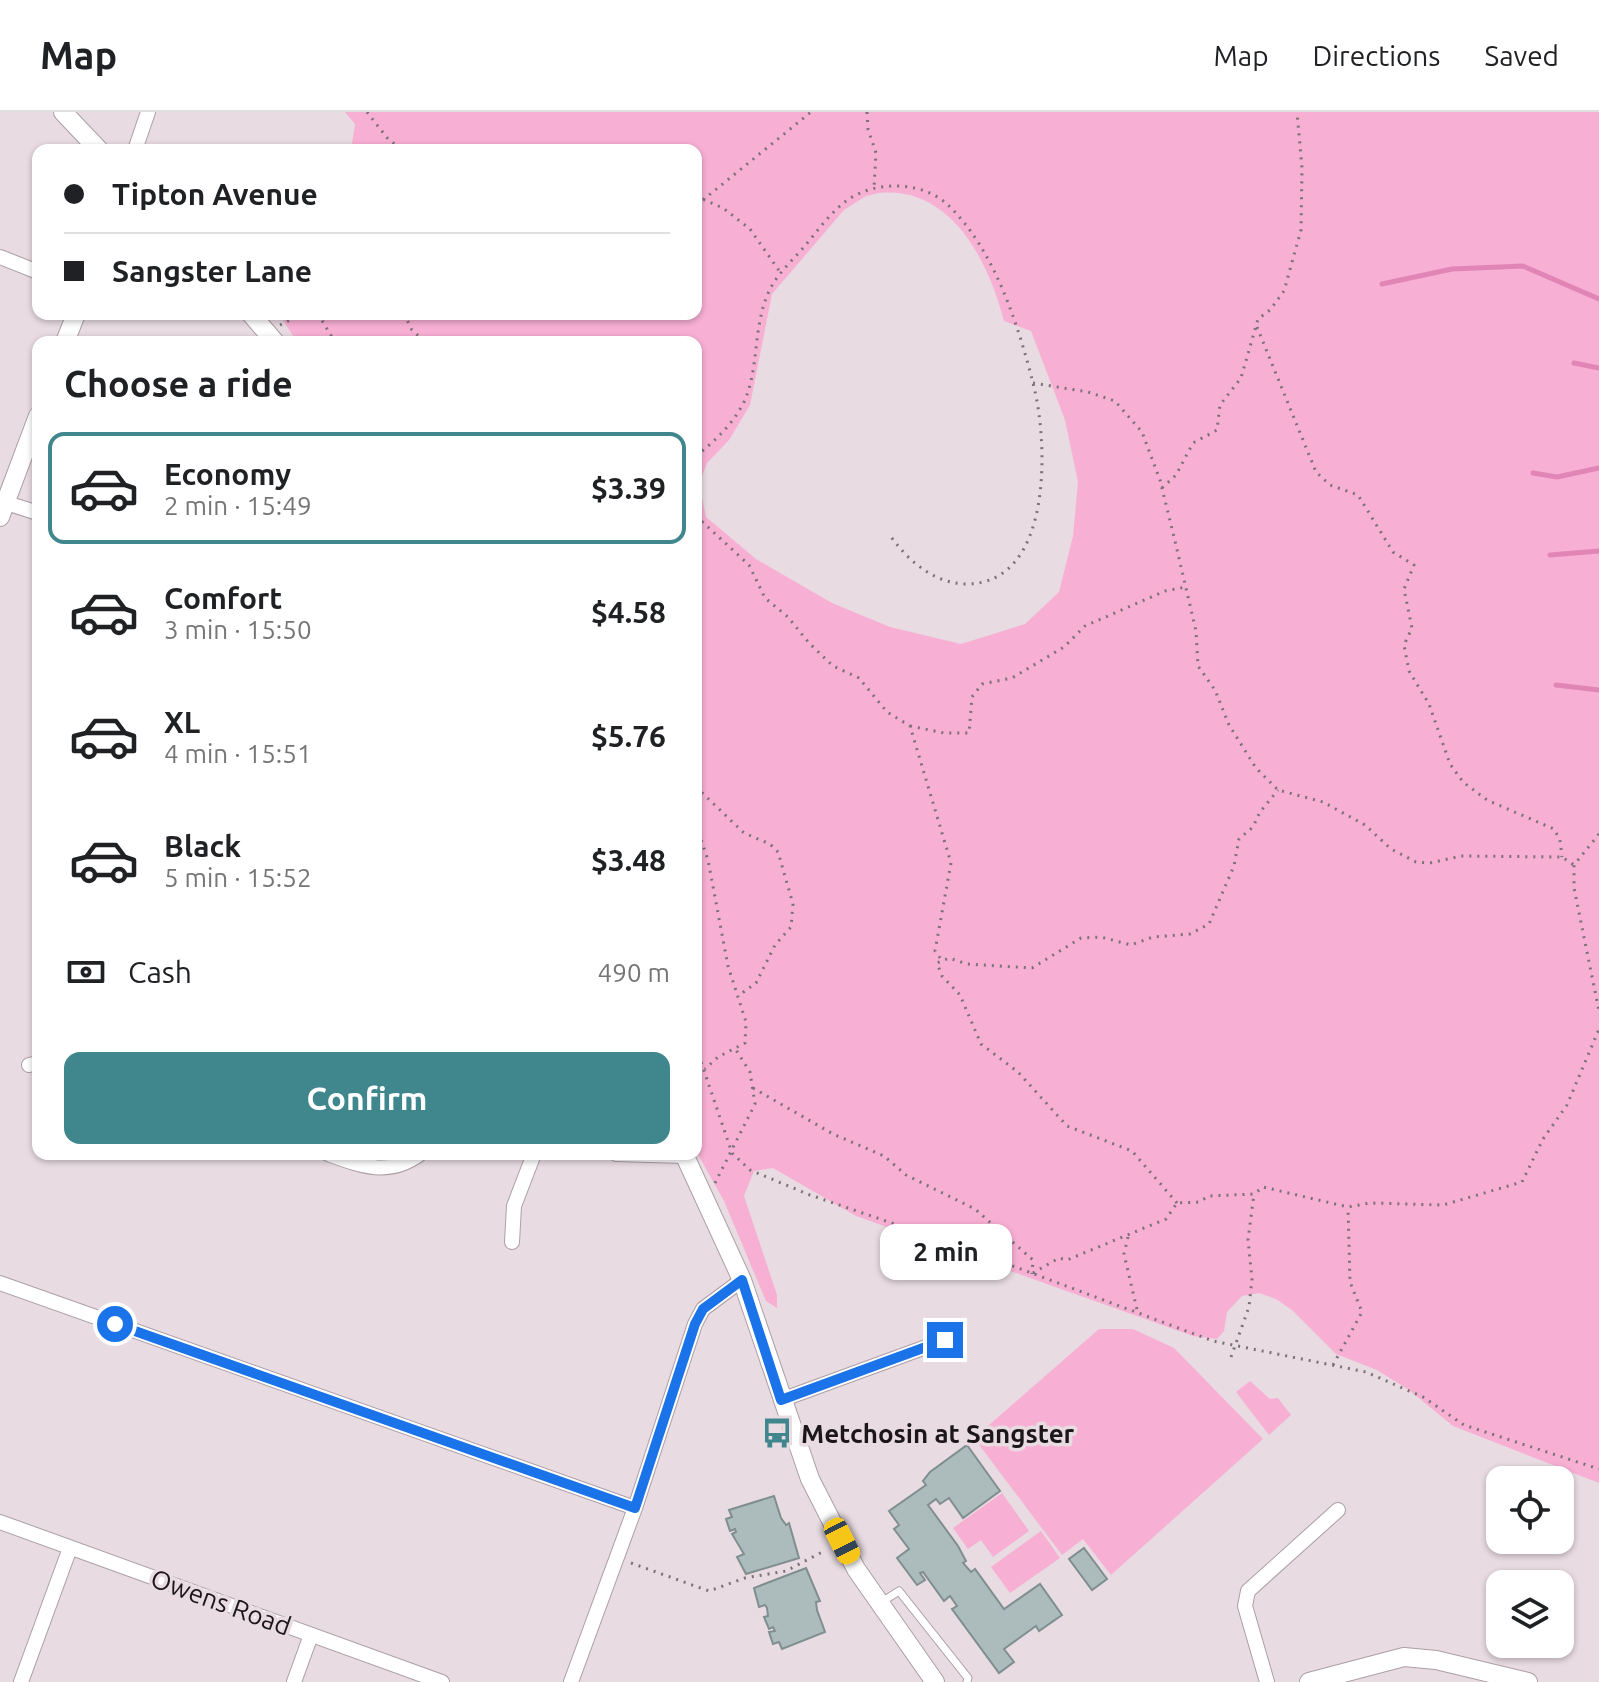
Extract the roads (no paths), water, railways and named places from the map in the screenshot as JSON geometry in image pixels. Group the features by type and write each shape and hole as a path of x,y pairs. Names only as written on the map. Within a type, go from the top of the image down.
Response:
{"main road":[{"path":"63,112 93,144"},
{"path":"256,320 270,336"},
{"path":"2,507 32,431"},
{"path":"686,1160 742,1280 810,1479 878,1604 935,1682"},
{"path":"1309,1682 1404,1657 1436,1660 1528,1682"}],"street":[{"path":"137,144 148,112"},
{"path":"0,257 32,270"},
{"path":"2,507 32,512"},
{"path":"343,1160 364,1168 389,1169 408,1160"},
{"path":"512,1242 514,1206 532,1160"},
{"path":"571,1682 635,1508 695,1324 703,1309 742,1280"},
{"path":"0,1283 635,1508"},
{"path":"781,1400 945,1340"},
{"path":"1267,1682 1245,1606 1248,1591 1338,1510"},
{"name":"Owens Road","path":"0,1522 442,1682"},
{"path":"21,1682 70,1548"},
{"path":"294,1682 311,1635"}],"lane":[{"path":"878,1604 899,1591 968,1678 967,1682"}],"waterway":[{"path":"1382,284 1452,269 1523,266 1599,299"},
{"path":"1574,363 1599,368"},
{"path":"1533,473 1557,477 1599,468"},
{"path":"1550,555 1599,551"},
{"path":"1556,685 1599,690"}],"place":[{"name":"Metchosin at Sangster","path":"777,1433"}]}
